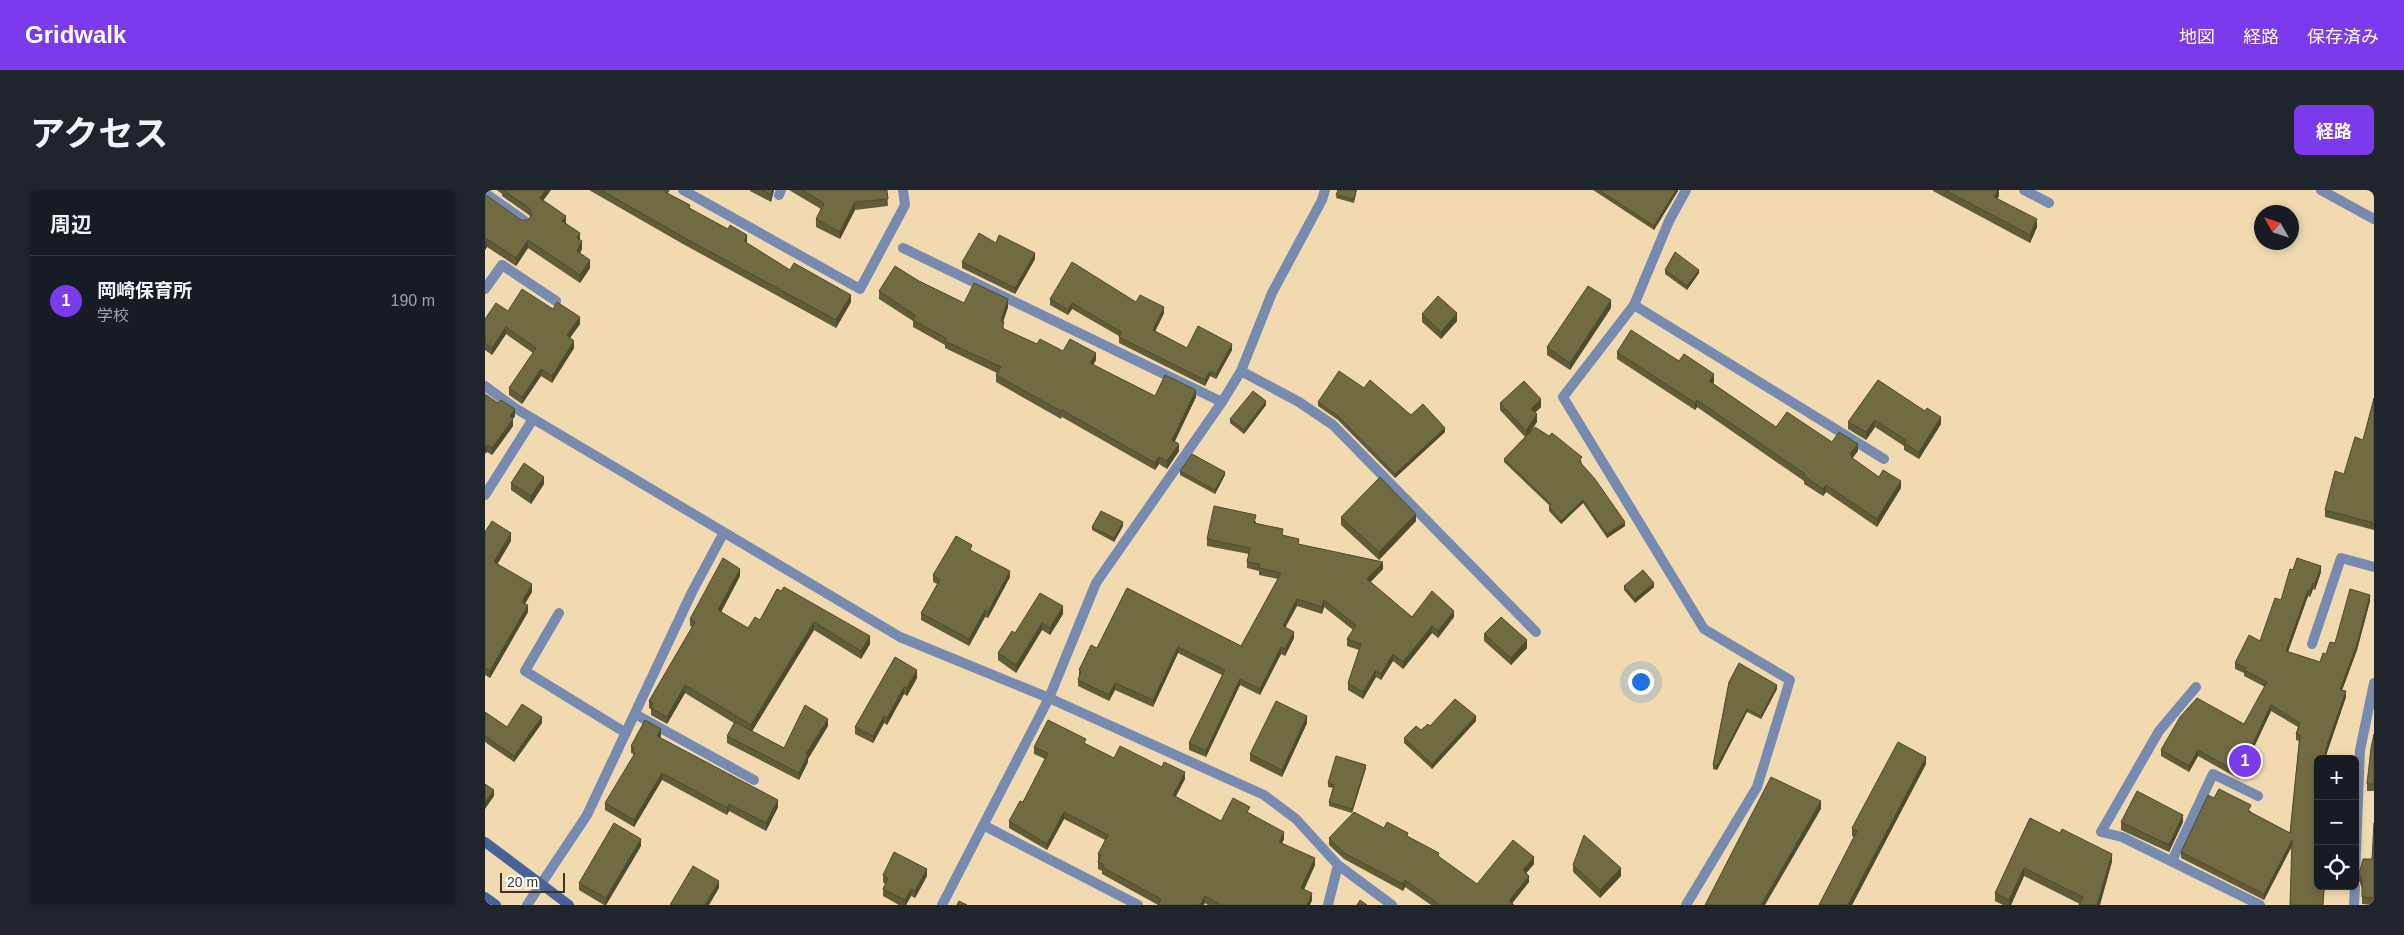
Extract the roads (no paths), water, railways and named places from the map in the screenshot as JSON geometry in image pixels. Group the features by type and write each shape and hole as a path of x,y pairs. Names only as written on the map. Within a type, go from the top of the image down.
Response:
{"street":[{"path":"683,190 860,289 905,205 903,190"},
{"path":"942,905 1049,698 1095,583 1222,402 1241,371 1272,292 1322,200 1325,190"},
{"path":"1686,190 1669,221 1634,305 1563,397 1704,629 1791,680 1757,787 1686,905"},
{"path":"2024,190 2049,203"},
{"path":"2321,190 2374,219"},
{"path":"485,193 525,221"},
{"path":"903,248 1222,402"},
{"path":"485,289 502,265 556,301"},
{"path":"1634,305 1884,459"},
{"path":"1241,371 1299,402 1333,425 1535,632"},
{"path":"485,386 533,419 723,534 900,637 1049,698 1264,795 1296,819 1338,865 1392,905"},
{"path":"485,495 533,419"},
{"path":"527,905 587,815 692,592 723,534"},
{"path":"2312,644 2341,558 2374,567"},
{"path":"559,613 525,671 626,733"},
{"path":"2356,845 2360,750 2374,683"},
{"path":"2196,687 2159,731 2101,832 2122,836 2260,905"},
{"path":"635,714 754,780"},
{"path":"2172,861 2213,774 2258,796"},
{"path":"983,825 1138,905"},
{"path":"485,842 569,905"},
{"path":"1328,905 1338,865"},
{"path":"2354,905 2355,890"},
{"path":"485,897 496,905"}],"place":[{"name":"岡崎保育所","path":"2245,761"}]}
